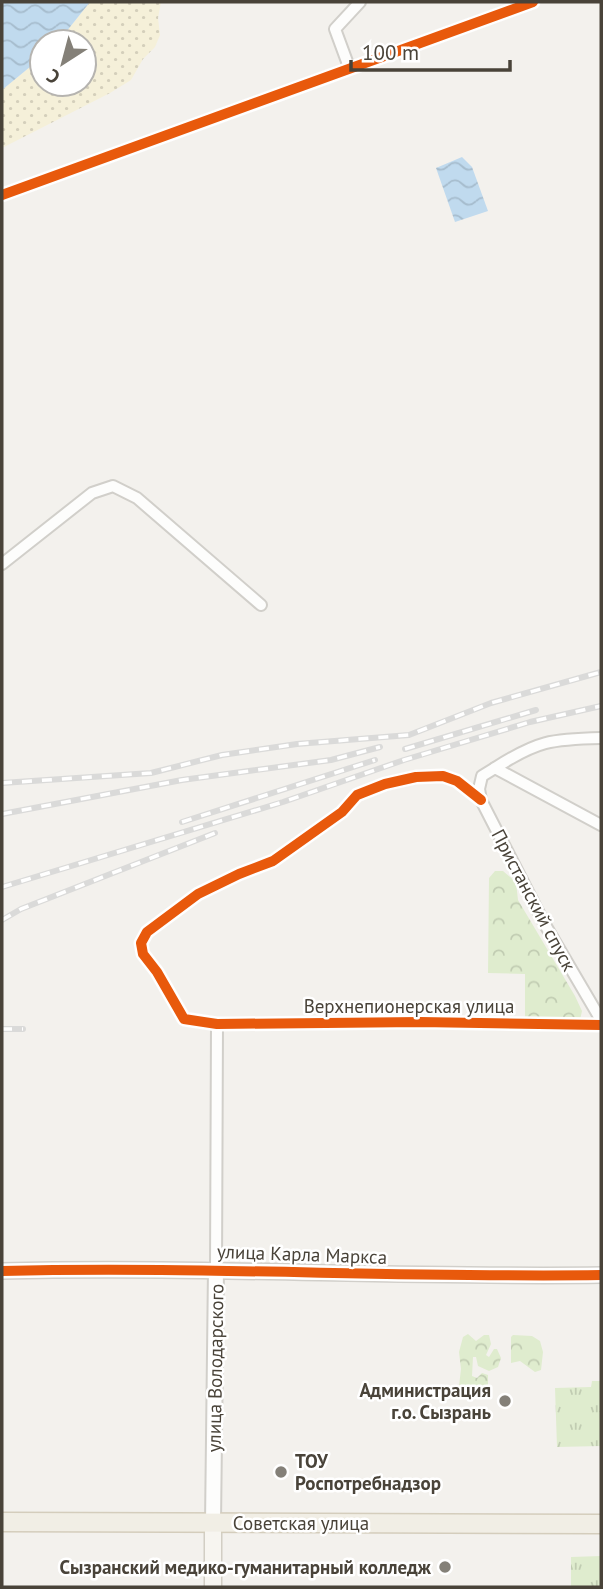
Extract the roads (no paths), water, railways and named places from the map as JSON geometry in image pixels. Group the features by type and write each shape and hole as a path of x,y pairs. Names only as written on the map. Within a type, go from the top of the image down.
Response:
{"main road":[{"name":"Советская улица","path":"2,1522 601,1524"},
{"name":"улица Володарского","path":"213,1587 214,1523"}],"street":[{"path":"349,68 335,29 360,2"},
{"path":"2,195 533,2"},
{"path":"2,564 92,494 113,486 137,498 261,606"},
{"path":"601,738 560,738 526,748 495,768 601,825"},
{"name":"Пристанский спуск","path":"495,768 482,776 481,800 544,923 601,1020"},
{"name":"Верхнепионерская улица","path":"481,800 457,780 443,776 416,777 385,784 357,795 342,812 273,861 198,894 147,932 141,943 143,954 157,972 184,1019 218,1024 420,1022 601,1025"},
{"name":"улица Володарского","path":"214,1523 218,1024"},
{"name":"улица Карла Маркса","path":"2,1271 216,1269 466,1276 601,1275"}],"water":[{"path":"2,2 90,2 69,28 28,28 28,69 2,90"},
{"path":"462,157 472,167 488,211 455,222 436,168"}],"railway":[{"path":"2,783 151,773 222,755 297,744 409,735 491,703 601,672"},
{"path":"2,887 283,802 404,760 530,722 601,706"},
{"path":"405,749 536,710"},
{"path":"2,814 182,780 331,760 380,747"},
{"path":"182,822 375,760"},
{"path":"2,920 21,909 215,833"},
{"path":"2,1029 23,1029"}],"place":[{"name":"Администрация г.о. Сызрань","path":"505,1401"},
{"name":"ТОУ Роспотребнадзор","path":"281,1472"},
{"name":"Сызранский медико-гуманитарный колледж","path":"445,1567"}]}
